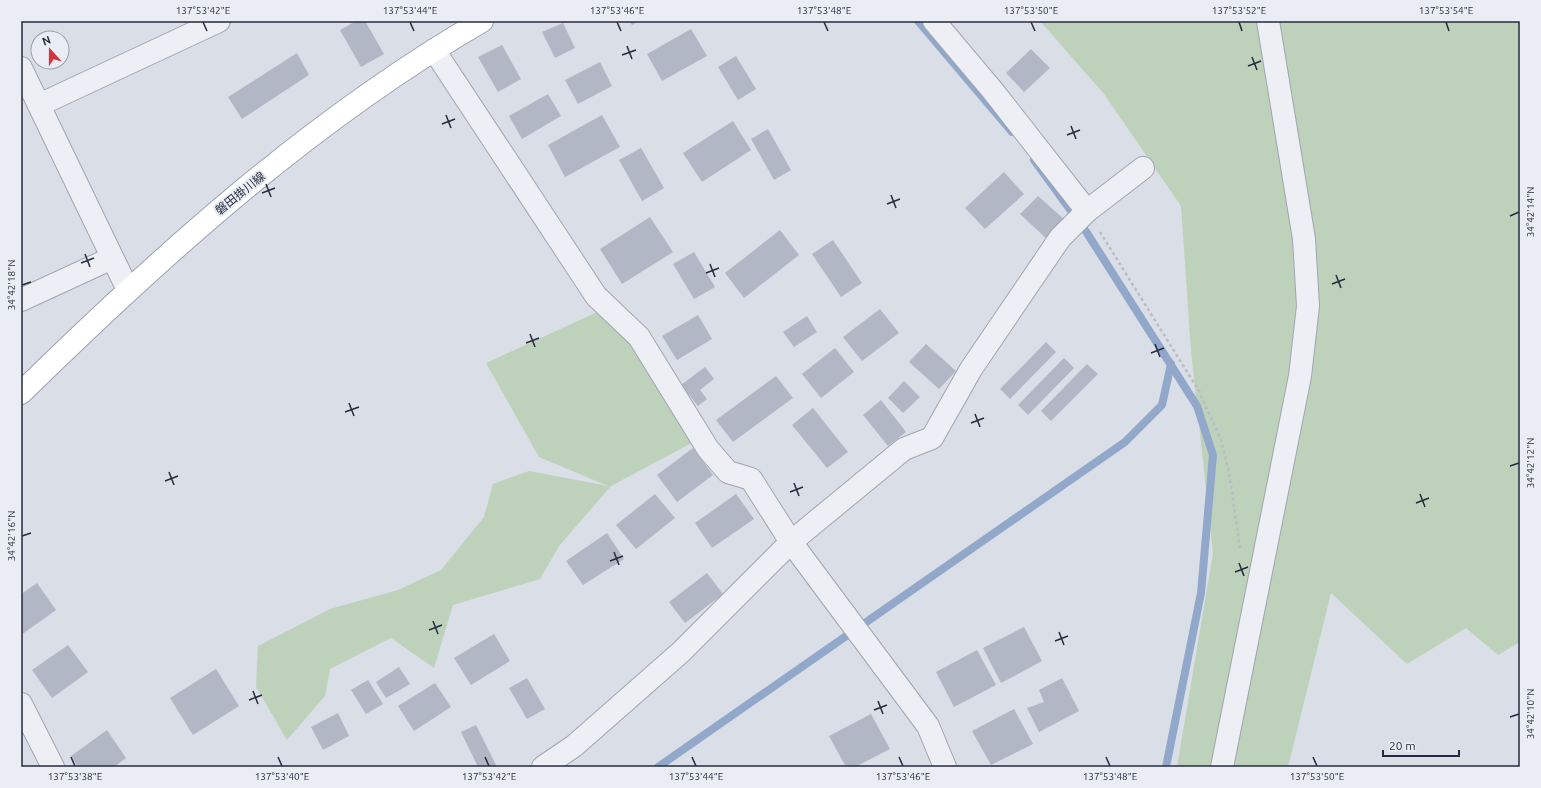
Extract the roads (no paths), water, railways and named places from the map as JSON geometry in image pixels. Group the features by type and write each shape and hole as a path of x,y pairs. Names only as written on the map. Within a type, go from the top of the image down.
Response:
{"main road":[{"name":"磐田掛川線","path":"21,393 128,290 216,211 370,92 434,50 482,21"}],"street":[{"path":"39,105 219,21"},
{"path":"934,21 994,91 1087,211"},
{"path":"1222,767 1300,376 1308,306 1304,239 1268,21"},
{"path":"434,50 596,296 639,337 708,449 728,472 751,479 791,542 928,726 945,767"},
{"path":"21,68 128,290"},
{"path":"543,767 574,746 681,652 791,542 904,449 932,438 971,369 1060,238 1087,211 1143,168"},
{"path":"21,300 112,258"},
{"path":"21,704 53,767"}],"waterway":[{"path":"918,21 1012,132"},
{"path":"1034,160 1087,233 1197,406 1213,455 1201,593 1166,767"},
{"path":"658,767 1125,442 1162,405 1171,364"}]}
